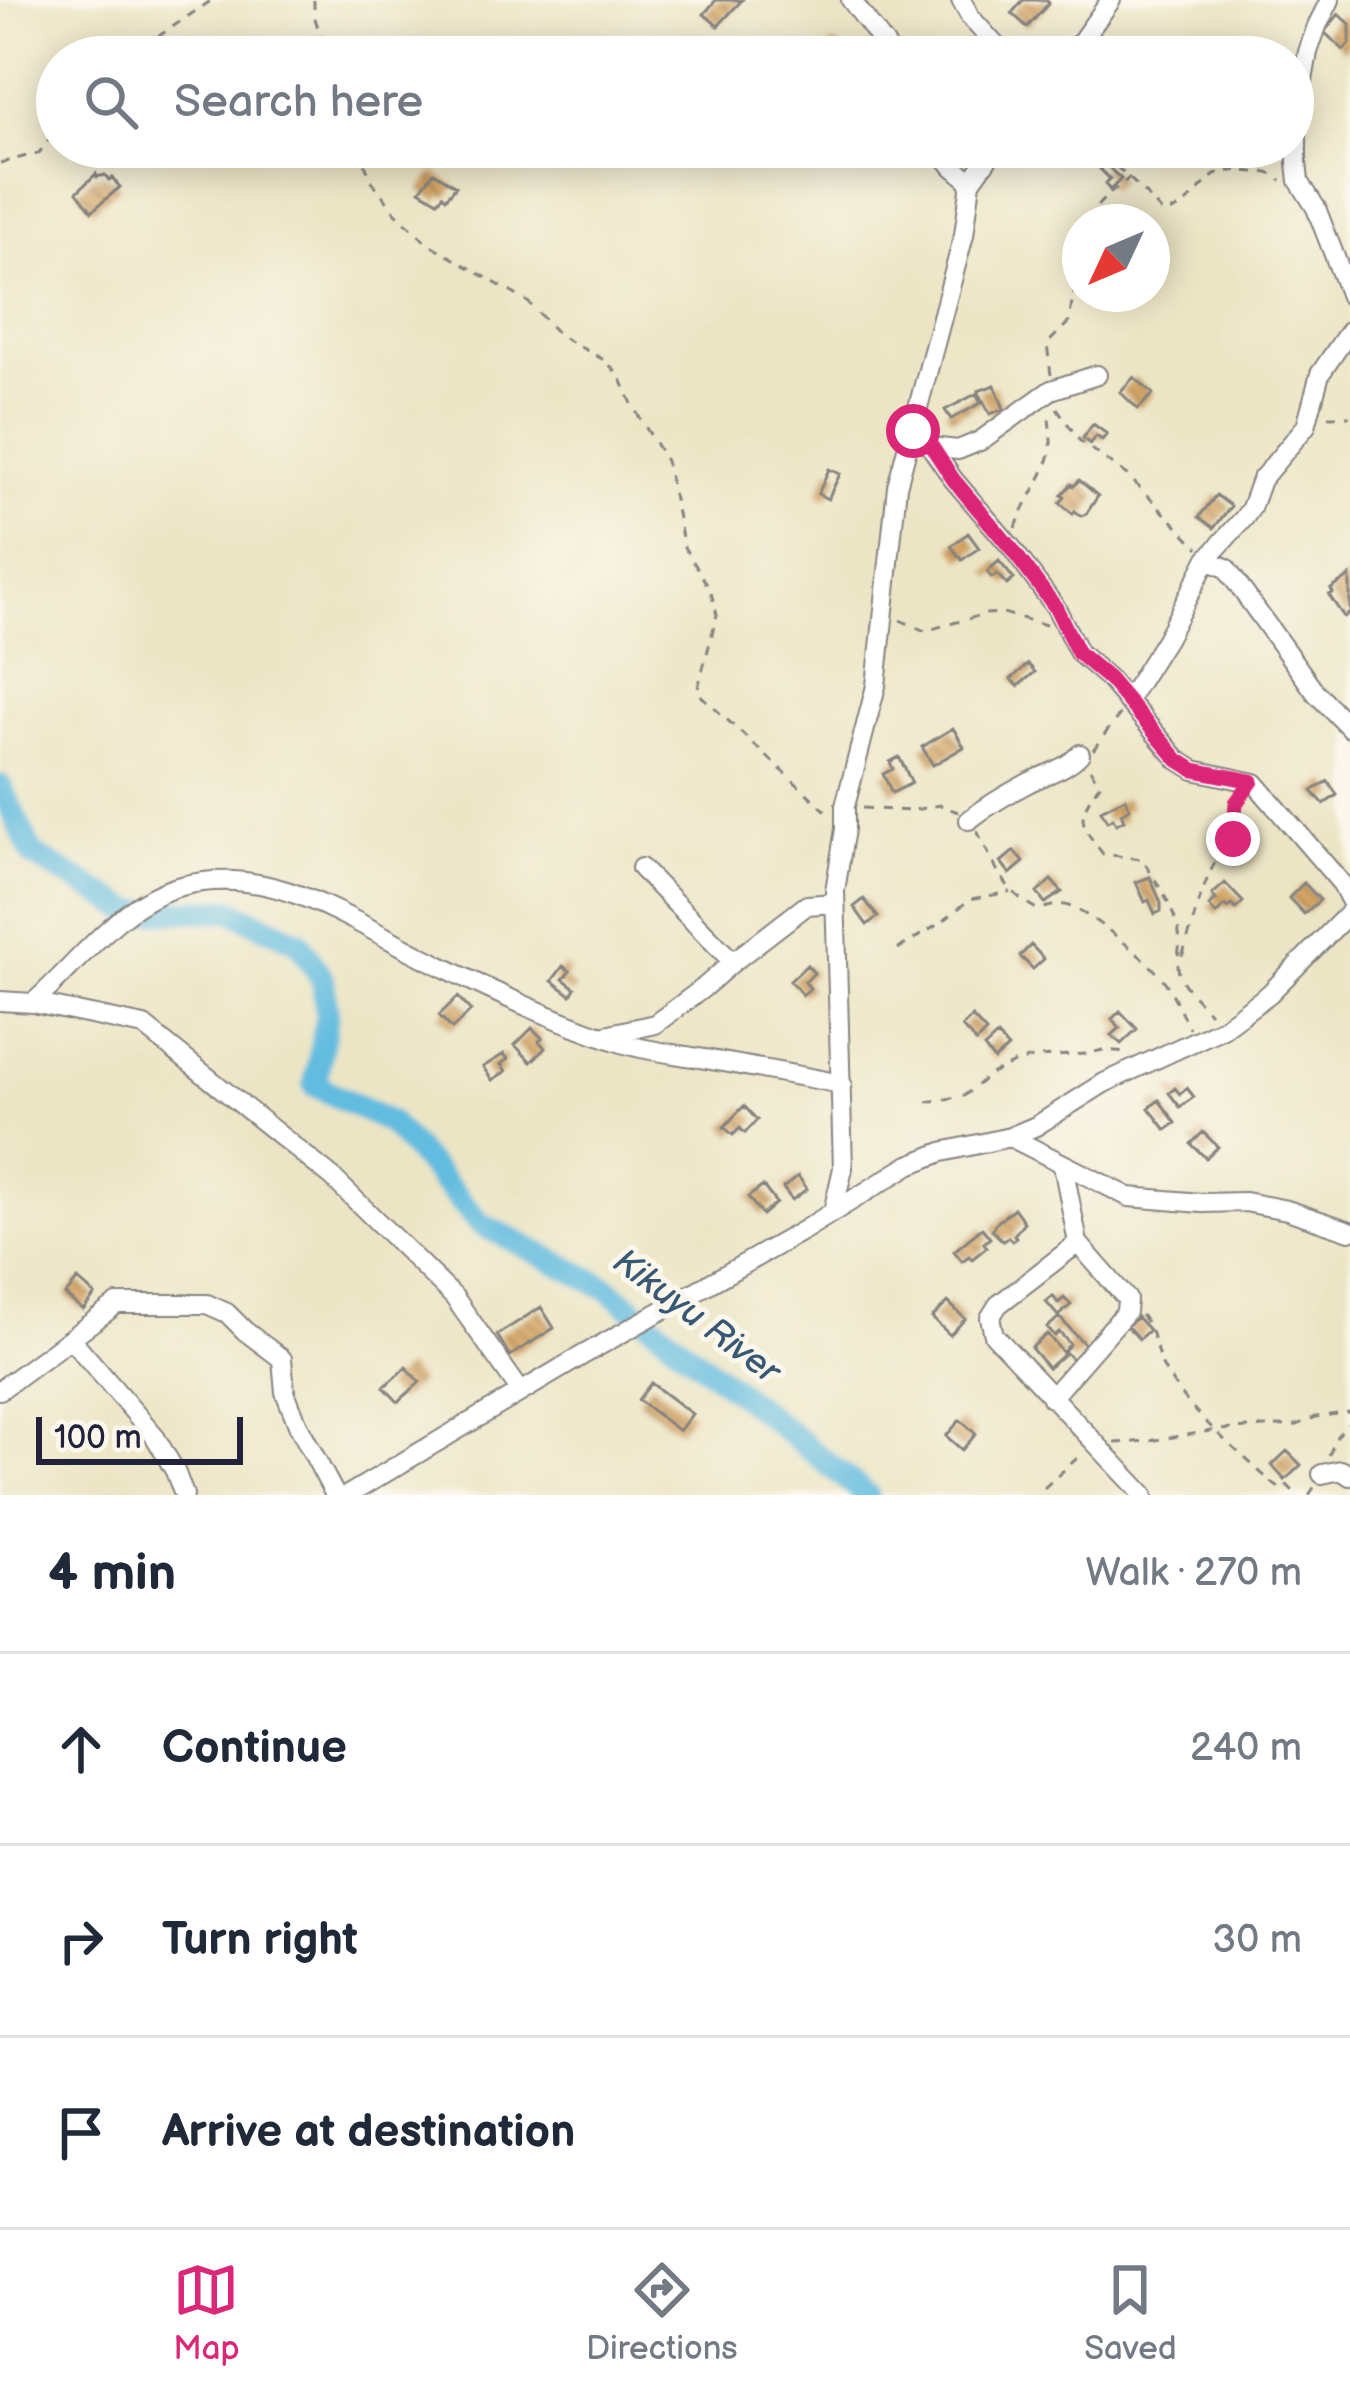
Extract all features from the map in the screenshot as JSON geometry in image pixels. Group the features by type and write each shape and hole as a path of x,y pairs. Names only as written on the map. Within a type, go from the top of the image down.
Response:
{"street":[{"path":"850,0 878,36"},
{"path":"961,0 987,36"},
{"path":"1085,36 1112,0"},
{"path":"1313,36 1330,0"},
{"path":"954,168 971,182"},
{"path":"833,1212 843,1168 835,903 845,806 876,686 897,486 964,235 971,182 981,168"},
{"path":"1299,168 1299,181 1316,208 1348,287"},
{"path":"1127,701 1208,559 1244,518 1261,480 1310,417 1324,365 1350,330"},
{"path":"932,447 958,450 980,441 1051,390 1097,375"},
{"path":"913,431 932,447 1056,608 1078,653 1109,679 1178,760 1194,770 1252,781 1342,884 1350,900"},
{"path":"1208,559 1226,568 1316,693 1350,728"},
{"path":"969,820 989,804 1082,757"},
{"path":"640,868 733,962"},
{"path":"33,1003 103,934 156,894 223,880 255,882 318,901 524,1006 601,1036 842,1084"},
{"path":"601,1036 656,1024 806,905 835,903"},
{"path":"348,1495 909,1165 1036,1126 1104,1083 1223,1028 1269,994 1350,912"},
{"path":"0,1001 33,1003 144,1026 333,1178 454,1298 521,1392"},
{"path":"1010,1137 1130,1197 1244,1202 1287,1210 1350,1231"},
{"path":"1051,1398 1126,1312 1127,1299 1078,1243 1063,1165"},
{"path":"1078,1243 998,1305 990,1318 994,1335 1144,1495"},
{"path":"0,1390 117,1304 207,1304 227,1313 282,1359 285,1392 335,1495"},
{"path":"72,1340 154,1435 184,1495"},
{"path":"1322,1474 1341,1470 1350,1476"}],"path":[{"path":"159,36 212,0"},
{"path":"314,0 320,36"},
{"path":"0,164 36,154"},
{"path":"366,168 395,212 427,243 528,302 560,336 606,361 620,377 666,461 685,547 714,602 717,616 697,692 845,829"},
{"path":"1119,168 1166,214 1192,200 1220,172 1267,172 1286,184 1299,181"},
{"path":"1097,204 1130,177"},
{"path":"1053,404 1079,440 1126,476 1208,559"},
{"path":"1310,417 1350,416"},
{"path":"884,614 926,631 1003,613 1036,620 1073,641"},
{"path":"1127,701 1115,723 1082,757 1100,784 1083,806 1084,830 1103,854 1142,859 1177,925 1181,947 1177,969 1184,984 1223,1028"},
{"path":"1177,969 1208,879 1222,849 1233,839 1236,803 1252,781"},
{"path":"845,806 890,811 950,807 976,828 994,869 1012,892 1037,909 1070,906 1110,932 1159,974 1195,1040"},
{"path":"898,949 970,899 1012,892"},
{"path":"927,1102 964,1096 989,1076 1036,1057 1118,1049 1144,1064"},
{"path":"1137,1311 1152,1330 1159,1359 1183,1398 1270,1482 1279,1488 1286,1484 1298,1495"},
{"path":"1044,1488 1099,1444 1297,1425 1350,1412"}],"building":[{"path":"716,0 742,0 718,26 704,14"},
{"path":"1023,0 1049,3 1027,27 1012,13"},
{"path":"1339,14 1350,24 1350,43 1344,50 1324,32"},
{"path":"1109,168 1121,179 1110,190 1105,184 1110,179 1100,169"},
{"path":"434,172 456,186 438,201 420,190"},
{"path":"96,174 112,178 120,187 92,211 77,192"},
{"path":"1134,377 1153,394 1138,409 1120,392"},
{"path":"995,385 1004,409 990,414 978,391"},
{"path":"976,394 981,403 951,419 945,410"},
{"path":"1093,424 1107,434 1102,440 1096,436 1090,444 1083,438"},
{"path":"829,469 840,474 828,499 818,494"},
{"path":"1079,480 1098,496 1081,516 1060,503 1071,484"},
{"path":"1216,495 1231,506 1214,528 1199,517"},
{"path":"968,533 979,548 962,560 951,546"},
{"path":"999,561 1014,579 1007,585 997,574 992,578 987,572"},
{"path":"1350,576 1350,613 1344,617 1329,595"},
{"path":"1028,664 1035,672 1018,686 1011,679"},
{"path":"953,728 964,747 933,765 922,747"},
{"path":"899,757 912,783 892,793 883,774 893,769 890,762"},
{"path":"1328,781 1337,795 1324,804 1312,791"},
{"path":"1125,798 1130,808 1121,813 1124,820 1107,821 1101,810"},
{"path":"1014,851 1024,862 1010,874 1001,862"},
{"path":"1150,877 1161,903 1161,911 1155,914 1136,882"},
{"path":"1051,880 1062,892 1045,903 1037,893"},
{"path":"1225,883 1243,902 1236,909 1225,905 1216,914 1209,906 1216,900 1212,895"},
{"path":"1304,883 1320,900 1304,914 1289,898"},
{"path":"864,899 878,917 867,925 854,907"},
{"path":"1031,945 1044,959 1033,969 1020,956"},
{"path":"807,965 814,973 805,982 810,988 803,995 790,981"},
{"path":"563,966 570,971 563,979 575,988 571,995 552,981"},
{"path":"458,997 471,1011 452,1029 439,1015"},
{"path":"1120,1011 1137,1029 1121,1044 1112,1035 1120,1028 1112,1019"},
{"path":"972,1017 986,1032 976,1042 962,1027"},
{"path":"532,1028 545,1048 531,1062 515,1045"},
{"path":"997,1036 1008,1048 994,1060 984,1048"},
{"path":"504,1054 508,1059 501,1064 506,1071 492,1080 483,1067"},
{"path":"1175,1088 1180,1094 1187,1088 1194,1097 1180,1107 1169,1093"},
{"path":"1159,1100 1176,1123 1166,1130 1149,1108"},
{"path":"744,1106 757,1120 745,1133 740,1128 733,1135 724,1127"},
{"path":"1203,1132 1218,1147 1206,1158 1191,1144"},
{"path":"798,1176 807,1189 792,1200 783,1188"},
{"path":"763,1186 776,1203 762,1215 748,1197"},
{"path":"1014,1208 1024,1222 1012,1241 1008,1237 1003,1241 992,1230"},
{"path":"982,1228 990,1238 984,1243 987,1247 962,1261 954,1251"},
{"path":"78,1280 95,1295 83,1310 65,1295"},
{"path":"1053,1296 1058,1303 1064,1298 1071,1305 1058,1316 1046,1302"},
{"path":"948,1302 965,1319 950,1335 932,1318"},
{"path":"541,1307 554,1328 510,1356 497,1335"},
{"path":"1059,1317 1088,1348 1074,1361 1064,1351 1070,1344 1047,1328"},
{"path":"1137,1317 1149,1330 1139,1339 1127,1326"},
{"path":"1047,1334 1064,1354 1048,1368 1031,1348"},
{"path":"406,1367 420,1382 398,1402 384,1387"},
{"path":"651,1383 692,1414 679,1431 638,1400"},
{"path":"960,1420 976,1434 962,1450 946,1436"},
{"path":"1287,1451 1301,1465 1285,1480 1272,1465"}],"waterway":[{"name":"Kikuyu River","path":"0,786 33,855 133,912 230,910 299,942 323,980 327,1015 315,1085 390,1123 481,1224 607,1288 867,1495"}],"route":[{"path":"913,431 932,447 1056,608 1078,653 1109,679 1178,760 1194,770 1252,781 1236,803 1233,839"}]}
